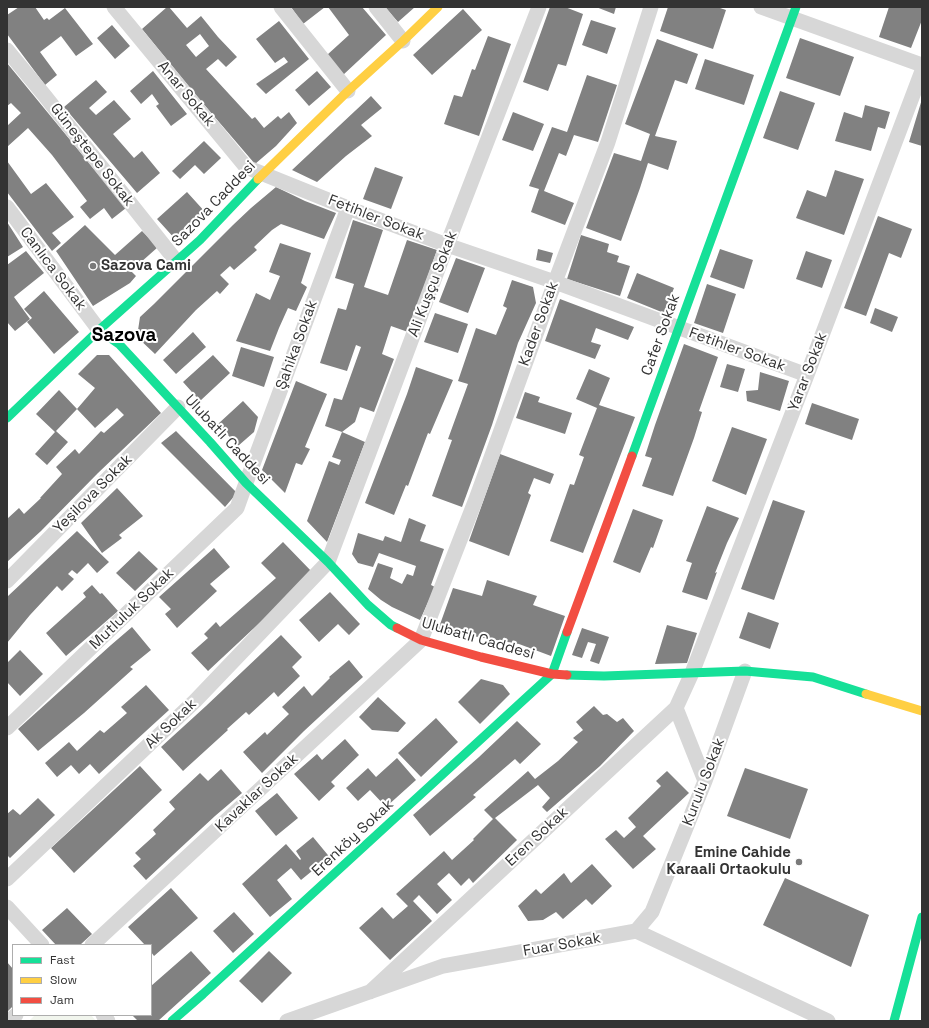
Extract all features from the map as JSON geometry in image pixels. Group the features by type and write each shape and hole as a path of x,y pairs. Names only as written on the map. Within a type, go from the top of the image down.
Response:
{"street":[{"name":"Anar Sokak","path":"114,7 246,167 263,174"},
{"path":"281,7 348,91"},
{"path":"376,7 403,41"},
{"name":"Sazova Caddesi","path":"7,418 99,330 177,262 263,174 348,91 438,7"},
{"name":"Ali Kuşçu Sokak","path":"328,562 539,7"},
{"name":"Kader Sokak","path":"421,640 476,499 608,142 651,7"},
{"path":"761,7 794,12 922,65"},
{"name":"Cafer Sokak","path":"552,674 794,12"},
{"name":"Güneştepe Sokak","path":"7,50 177,262"},
{"name":"Yarar Sokak","path":"692,673 922,71"},
{"name":"Fetihler Sokak","path":"263,174 448,246 555,282 807,375"},
{"name":"Canlıca Sokak","path":"7,208 99,330"},
{"name":"Şahika Sokak","path":"246,483 348,208"},
{"name":"Ulubatlı Caddesi","path":"99,330 119,344 246,483 328,562 368,606 391,624 421,640 481,657 552,674 604,676 745,671 813,677 922,711"},
{"name":"Yeşilova Sokak","path":"7,581 178,407"},
{"name":"Mutluluk Sokak","path":"7,728 237,508 246,483"},
{"name":"Ak Sokak","path":"7,879 195,701 328,562"},
{"name":"Kavaklar Sokak","path":"93,944 421,640"},
{"name":"Kurulu Sokak","path":"636,931 652,912 705,781 745,671"},
{"name":"Eren Sokak","path":"370,992 676,708 692,673"},
{"name":"Erenköy Sokak","path":"172,1021 552,674"},
{"path":"676,708 705,781"},
{"path":"7,907 41,944"},
{"path":"894,1021 922,917"},
{"path":"636,931 828,1021"},
{"name":"Fuar Sokak","path":"287,1021 443,966 636,931"}],"shaded area":[{"path":"34,1016 92,1016 96,1021 29,1021"}],"building":[{"path":"19,7 35,7 44,20 47,18 49,20 65,8 93,44 76,56 61,36 40,52 57,75 45,85 7,34 7,15"},
{"path":"167,7 169,7 187,28 201,16 237,57 226,67 218,59 206,69 252,119 255,117 264,128 278,116 281,119 289,112 297,123 276,146 255,164 142,29","holes":["200,34 209,46 196,57 186,45"]},
{"path":"291,7 325,7 303,24"},
{"path":"328,7 362,7 386,35 343,75 327,55 349,35"},
{"path":"385,7 415,7 398,22"},
{"path":"550,7 565,7 583,14 566,66 558,64 548,91 523,82"},
{"path":"596,7 616,7 614,14"},
{"path":"668,7 717,7 726,10 713,49 660,31"},
{"path":"889,7 922,7 922,20 911,48 879,37"},
{"path":"463,9 482,30 432,75 413,55"},
{"path":"591,20 616,28 607,54 582,45"},
{"path":"279,21 309,59 266,94 256,84 288,62 284,57 275,63 256,39"},
{"path":"112,25 130,46 115,59 97,38"},
{"path":"488,36 511,44 479,136 444,124 454,95 462,97 472,69 475,70"},
{"path":"800,38 854,57 840,96 786,78"},
{"path":"657,39 698,54 687,84 675,80 655,136 677,141 668,170 648,163 621,241 586,228 614,153 641,161 650,134 625,124"},
{"path":"705,59 754,75 744,105 695,89"},
{"path":"7,63 126,208 112,219 104,208 90,219 80,207 87,201 52,155 28,128 7,147 7,126 21,113 11,103 7,106"},
{"path":"153,71 187,114 171,126 156,106 159,104 152,94 141,104 130,91"},
{"path":"317,71 331,87 309,106 295,90"},
{"path":"587,75 617,85 598,142 574,135 566,156 559,153 544,191 574,203 565,225 531,212 539,189 529,186 552,127 567,132"},
{"path":"96,80 107,92 89,108 96,115 114,100 131,119 113,134 134,158 142,151 160,173 137,193 64,107"},
{"path":"780,91 815,103 798,150 763,138"},
{"path":"371,96 382,108 361,125 372,136 346,156 317,182 292,170"},
{"path":"922,99 922,146 909,142"},
{"path":"865,105 890,112 885,129 878,127 871,151 835,141 844,112 862,118"},
{"path":"513,112 544,124 533,151 502,140"},
{"path":"204,141 221,158 204,174 195,165 180,179 172,171"},
{"path":"7,161 31,194 46,183 74,217 52,233 61,243 52,251 7,192"},
{"path":"375,167 403,177 391,209 363,199"},
{"path":"835,170 864,179 844,235 796,218 807,190 826,197"},
{"path":"276,187 305,201 336,213 324,239 281,224 272,230 254,247 257,250 234,270 230,266 220,275 229,284 220,294 217,291 196,310 155,354 137,337 140,317 233,225"},
{"path":"187,192 206,213 176,240 157,219"},
{"path":"878,216 912,229 901,258 889,253 866,316 844,308"},
{"path":"353,220 383,230 364,287 388,295 407,240 437,250 408,332 391,326 382,354 394,359 374,412 360,407 355,422 342,432 325,426 334,398 342,400 361,347 356,345 347,371 320,363 338,308 346,310 354,284 335,278"},
{"path":"7,222 23,247 7,257"},
{"name":"Sazova Cami","path":"85,225 115,255 142,231 158,247 131,271 136,276 130,283 93,306 56,251"},
{"path":"581,235 609,244 607,252 619,256 617,262 630,266 620,296 567,279"},
{"path":"280,243 311,253 301,283 307,287 296,311 288,308 270,351 236,341 256,293 270,300 280,276 269,272"},
{"path":"538,249 553,253 550,263 536,260"},
{"path":"720,249 753,260 744,289 710,277"},
{"path":"26,251 44,273 14,297 30,319 15,331 7,322 7,265"},
{"path":"806,251 832,260 822,288 796,279"},
{"path":"456,258 485,268 468,313 439,302"},
{"path":"637,273 674,288 664,313 627,298"},
{"path":"512,280 533,287 536,303 518,343 492,425 462,507 432,496 452,440 448,439 468,384 458,381 476,328 496,335 507,308 503,306"},
{"path":"707,284 736,294 723,333 694,323"},
{"path":"44,291 79,332 54,354 27,322 32,318 24,309"},
{"path":"560,299 634,327 628,340 596,328 591,342 601,345 595,359 545,341"},
{"path":"875,308 898,317 892,332 870,323"},
{"path":"435,313 468,324 458,353 424,342"},
{"path":"193,332 206,347 176,374 163,360"},
{"path":"684,344 718,357 699,411 702,412 694,438 673,496 642,486 652,458 645,456"},
{"path":"241,347 274,357 264,387 232,376"},
{"path":"97,355 109,355 161,413 98,473 41,531 7,562 7,519 19,508 24,514 41,498 62,474 56,467 75,449 79,454 101,431 104,433 124,415 117,408 95,428 77,409 95,388 78,374"},
{"path":"213,355 230,373 200,401 183,382"},
{"path":"727,364 745,369 738,392 720,387"},
{"path":"416,367 453,380 430,434 428,433 408,486 406,485 394,515 365,503"},
{"path":"589,369 610,378 599,405 635,417 583,553 550,541 570,484 574,485 584,457 579,455 597,408 576,399"},
{"path":"760,372 789,381 780,411 747,401 746,391 758,390"},
{"path":"296,381 327,394 305,447 310,449 302,465 296,463 285,493 262,470"},
{"path":"59,390 77,409 56,431 68,442 47,465 35,454 55,432 36,414"},
{"path":"525,392 540,397 538,402 572,413 565,434 516,418"},
{"path":"243,401 258,417 254,432 238,446 218,424"},
{"path":"812,403 859,419 852,440 805,424"},
{"path":"732,427 767,439 746,495 712,481"},
{"path":"176,431 237,493 225,507 161,443"},
{"path":"342,432 365,442 327,542 307,521 329,461 339,465 341,460 332,457"},
{"path":"500,454 554,474 550,484 534,478 528,493 531,495 509,556 469,541"},
{"path":"117,488 143,516 119,535 122,538 102,553 81,523"},
{"path":"773,500 805,511 774,600 741,589"},
{"path":"707,506 739,518 715,573 717,572 707,600 682,592 692,563 686,561"},
{"path":"633,509 663,520 653,548 651,547 640,573 613,562"},
{"path":"409,518 426,525 420,541 444,549 431,585 435,587 420,620 392,607 368,589 378,563 393,568 390,578 402,584 407,574 413,576 416,566 379,553 373,567 358,563 352,554 358,533 383,541 385,536 401,542"},
{"path":"77,531 109,562 97,573 88,563 77,574 72,570 68,574 74,579 62,591 57,586 7,643 7,597"},
{"path":"283,542 313,573 208,671 191,653 208,638 204,634 216,622 220,627 276,578 261,563"},
{"path":"214,548 230,567 210,584 217,591 177,628 165,614 171,609 159,597"},
{"path":"139,551 158,569 135,591 116,573"},
{"path":"487,580 537,596 533,605 565,616 551,656 519,644 438,630 453,588 482,596"},
{"path":"92,585 100,594 102,593 118,611 66,656 46,633 86,597 83,593"},
{"path":"330,592 360,624 349,635 338,624 319,642 299,620"},
{"path":"748,612 779,623 770,649 739,638"},
{"path":"667,625 697,633 687,663 655,664"},
{"path":"132,627 151,650 130,667 133,669 84,713 38,751 18,729"},
{"path":"582,628 609,637 599,664 590,661 596,644 588,642 582,658 572,655"},
{"path":"281,635 302,657 292,667 300,676 278,697 274,692 249,715 246,712 183,771 161,747"},
{"path":"20,650 43,674 20,696 7,682 7,663"},
{"path":"349,660 363,677 304,731 262,773 243,752 265,732 267,735 289,714 282,707 304,686 312,696 330,678 329,677"},
{"path":"481,679 503,685 510,694 480,724 458,702"},
{"path":"146,685 169,710 99,774 90,764 79,774 71,765 57,777 45,763 69,742 77,751 100,730 104,733 127,713 121,707"},
{"path":"378,697 406,723 398,732 372,730 359,717"},
{"path":"594,706 603,715 607,714 617,722 623,718 634,731 600,766 547,812 542,807 550,798 538,785 495,818 517,840 473,883 469,878 461,886 449,873 437,884 452,900 437,914 419,895 413,901 432,921 390,960 359,928 382,907 393,919 408,906 396,894 444,851 452,860 474,840 473,839 493,819 484,810 528,771 535,779 558,761 578,742 573,738 583,730 576,722"},
{"path":"436,718 458,742 421,777 398,753"},
{"path":"517,721 541,744 520,764 515,759 473,795 476,797 430,836 413,815 479,757"},
{"path":"345,739 359,755 331,782 335,786 319,801 294,774 317,754 322,760"},
{"path":"397,758 416,780 386,807 370,790 358,801 346,788 368,768 376,777"},
{"path":"140,766 162,790 74,873 51,848"},
{"path":"745,768 808,789 790,839 727,816"},
{"path":"221,769 242,793 146,880 133,866 141,859 135,853 156,834 153,830 175,809 169,802 200,773 208,781"},
{"path":"667,771 689,793 643,836 656,849 633,869 605,839 616,830 624,838 636,827 628,818 661,786 656,781"},
{"path":"277,793 298,818 276,836 255,811"},
{"path":"38,798 55,815 10,858 7,855 7,814 13,809 20,815"},
{"path":"313,837 332,860 314,874 312,871 301,880 291,868 277,880 292,899 270,917 242,884 286,844 300,860 301,859 296,851"},
{"path":"592,864 612,886 592,905 586,899 563,919 556,912 543,920 528,921 518,906 536,889 541,894 564,873 571,883"},
{"path":"785,878 869,915 851,967 763,925"},
{"path":"171,888 198,918 154,956 152,953 152,944 144,944 128,927"},
{"path":"67,908 92,934 81,944 55,944 42,930"},
{"path":"234,912 254,934 233,953 213,931"},
{"path":"191,951 211,973 158,1021 138,1021 133,1016 152,1016 152,985"},
{"path":"269,951 292,973 262,1003 239,981"},
{"path":"7,962 12,968 12,1007 7,1012"}],"traffic: fast":[{"path":"632,456 796,7"},
{"path":"7,418 99,330 200,240 258,179"},
{"path":"99,330 119,344 246,483 328,562 368,605 391,625 397,628"},
{"path":"172,1021 552,674 567,632"},
{"path":"567,675 604,676 745,671 813,677 866,694"},
{"path":"894,1021 922,917"}],"traffic: slow":[{"path":"258,179 348,91 438,7"},
{"path":"866,694 922,711"}],"traffic: jam":[{"path":"567,632 632,456"},
{"path":"397,628 421,640 481,657 552,674 567,675"}],"place":[{"name":"Sazova Cami","path":"93,266"},
{"name":"Emine Cahide Karaali Ortaokulu","path":"799,862"}],"district":[{"name":"Sazova","path":"124,336"}]}
